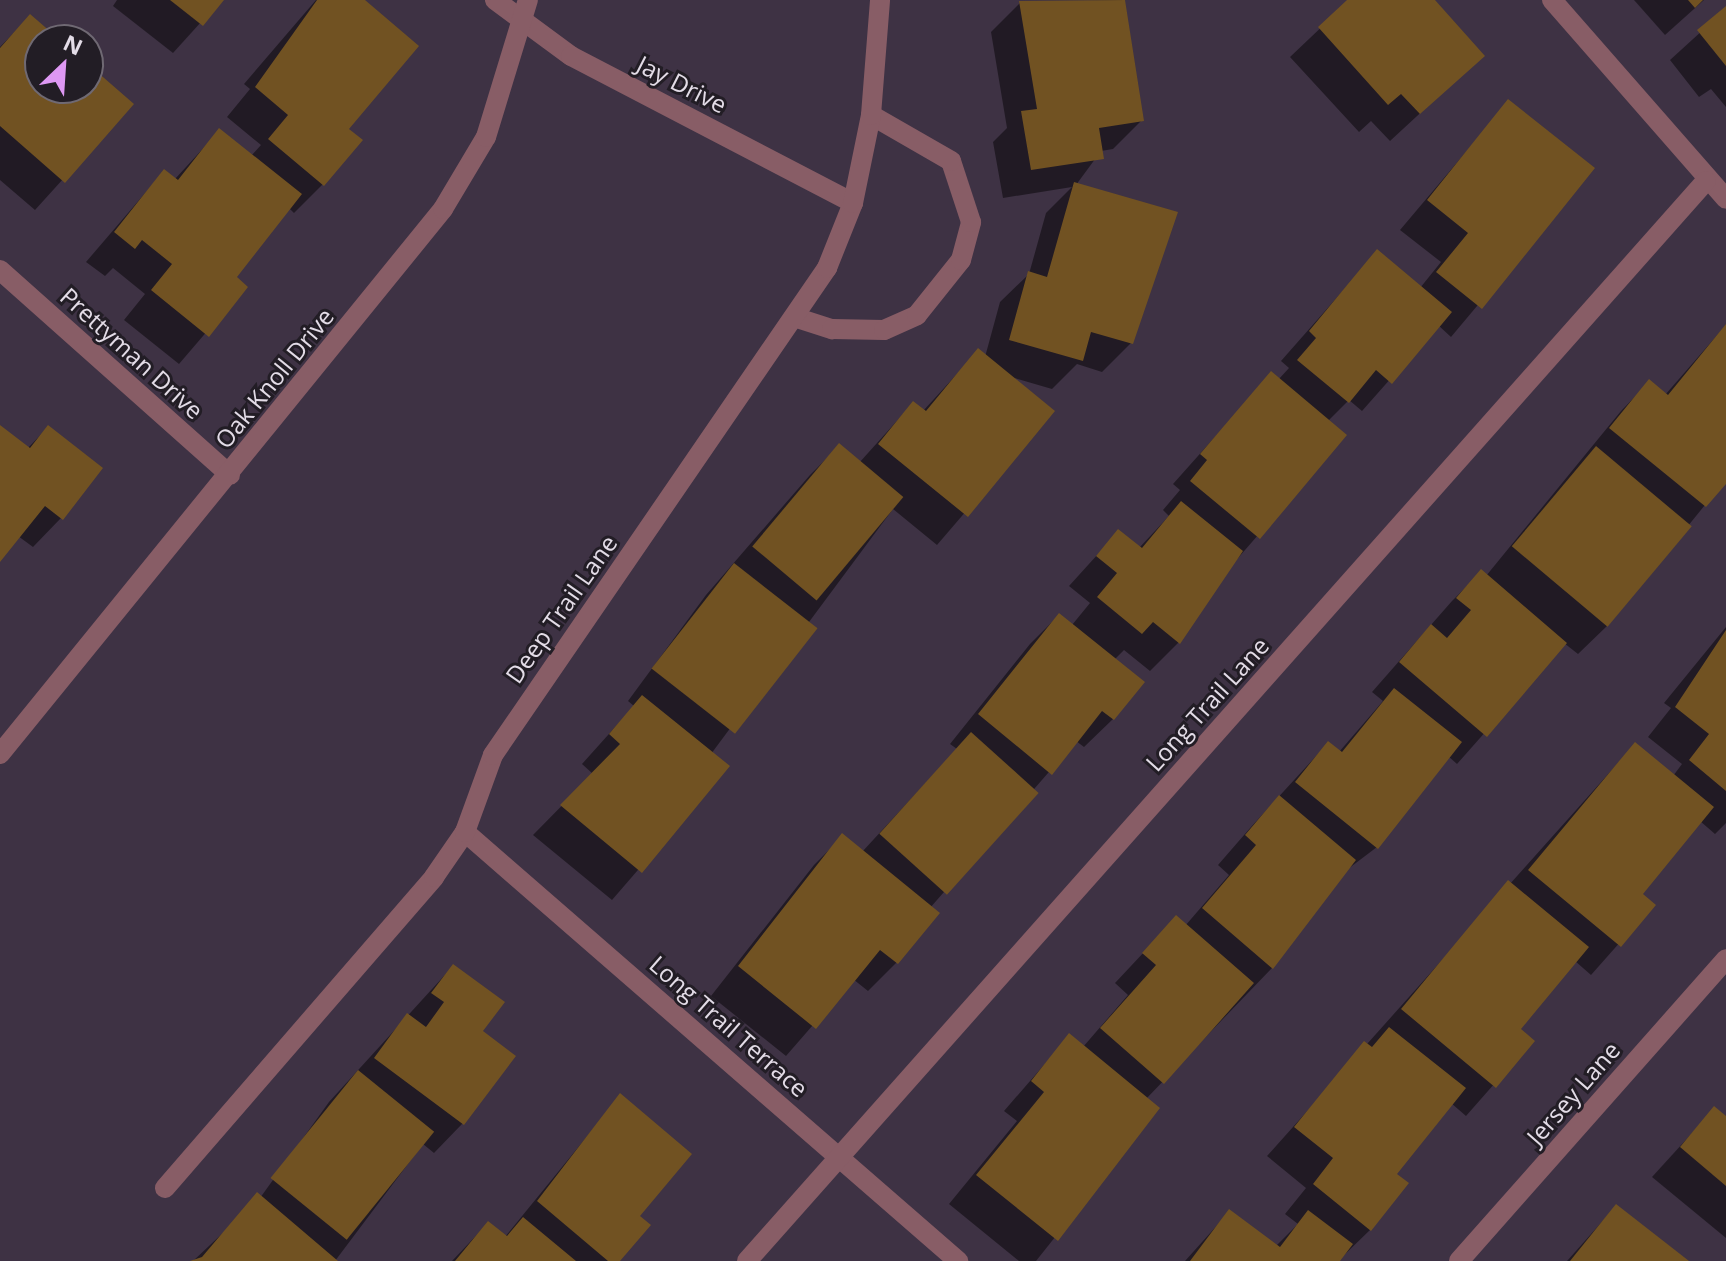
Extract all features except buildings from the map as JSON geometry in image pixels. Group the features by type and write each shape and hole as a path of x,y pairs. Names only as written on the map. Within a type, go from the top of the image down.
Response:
{"street":[{"name":"Jay Drive","path":"495,0 523,26 853,203"},
{"name":"Oak Knoll Drive","path":"0,754 230,475 443,209 486,137 523,26 528,0"},
{"name":"Deep Trail Lane","path":"165,1188 434,877 465,832 493,755 827,268 853,203 871,115 880,0"},
{"path":"1552,0 1706,181 1726,199"},
{"path":"794,317 832,329 884,330 917,315 961,260 971,222 951,161 871,115"},
{"name":"Long Trail Lane","path":"747,1261 1706,181"},
{"name":"Prettyman Drive","path":"0,270 230,475"},
{"name":"Long Trail Terrace","path":"465,832 958,1261"},
{"name":"Jersey Lane","path":"1459,1261 1726,959"}]}
